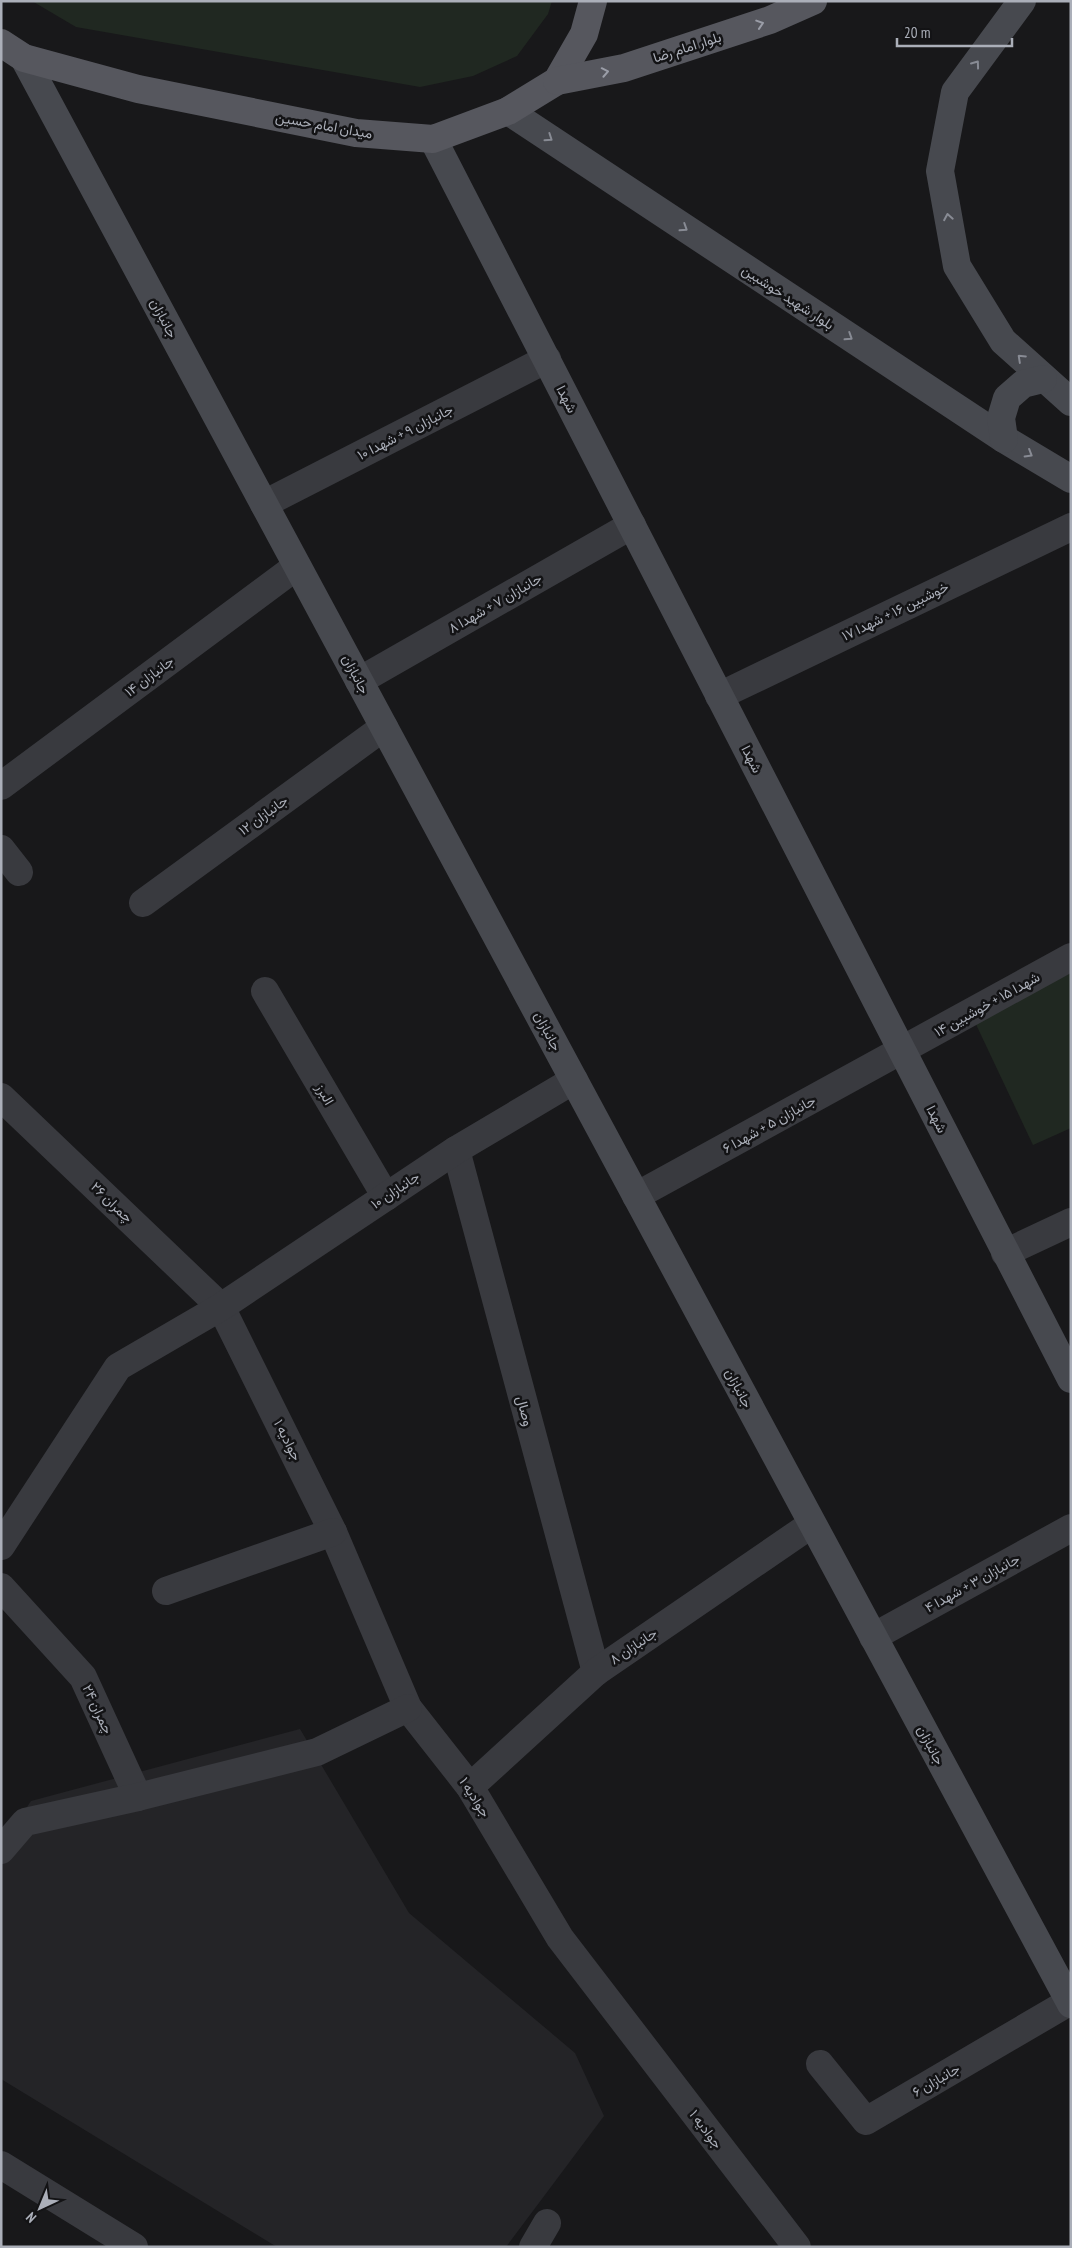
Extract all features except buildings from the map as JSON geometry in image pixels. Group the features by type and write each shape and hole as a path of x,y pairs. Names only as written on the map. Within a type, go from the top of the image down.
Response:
{"main road":[{"name":"میدان امام حسین","path":"1,43 13,61 138,89 337,130 433,139 508,111 557,81 584,34 593,1"},
{"name":"بلوار امام رضا","path":"557,81 624,68 770,20 813,1"},
{"path":"1022,1 956,92 940,171 957,266 1003,342 1071,402"},
{"name":"جانبازان","path":"13,61 264,504 1070,2003"},
{"name":"بلوار شهید خوشبین","path":"508,111 1004,439 1071,479"},
{"name":"شهدا","path":"433,139 1071,1379"},
{"path":"1004,439 1001,418 1007,398 1023,384 1043,379"}],"street":[{"name":"جانبازان ۹ + شهدا ۱۰","path":"264,504 547,359"},
{"name":"جانبازان ۷ + شهدا ۸","path":"359,681 632,525"},
{"name":"خوشبین ۱۶ + شهدا ۱۷","path":"719,696 1071,527"},
{"name":"جانبازان ۱۴","path":"1,786 297,566"},
{"name":"جانبازان ۱۲","path":"143,903 384,727"},
{"path":"1,850 19,872"},
{"name":"شهدا ۱۵ + خوشبین ۱۴","path":"903,1051 1071,958"},
{"name":"البرز","path":"265,991 386,1197"},
{"name":"جانبازان ۵ + شهدا ۶","path":"636,1196 903,1051"},
{"name":"جانبازان ۱۰","path":"1,1546 118,1367 221,1307 456,1150 574,1080"},
{"name":"چمران ۲۶","path":"4,1103 221,1307"},
{"name":"وصال","path":"456,1150 596,1672"},
{"path":"1006,1253 1071,1222"},
{"name":"جوادیه ۱","path":"221,1307 333,1532 408,1708 470,1787 560,1938 797,2247"},
{"name":"جانبازان ۸","path":"470,1787 596,1672 812,1524"},
{"name":"جانبازان ۳ + شهدا ۴","path":"873,1637 1071,1528"},
{"path":"166,1591 333,1532"},
{"name":"چمران ۲۴","path":"1,1587 83,1677 138,1797"},
{"path":"1,1850 25,1822 138,1797 317,1752 408,1708"},
{"name":"جانبازان ۶","path":"820,2064 866,2121 1070,2003"},
{"path":"1,2165 100,2239 134,2247"},
{"path":"533,2247 548,2223"}],"shaded area":[{"path":"32,1 552,1 548,14 517,56 473,76 420,87 76,27"},
{"path":"1071,973 1071,1128 1033,1145 973,1018"},
{"path":"300,1729 409,1913 575,2053 604,2116 506,2247 277,2247 1,2079 1,1845 31,1801"}]}
